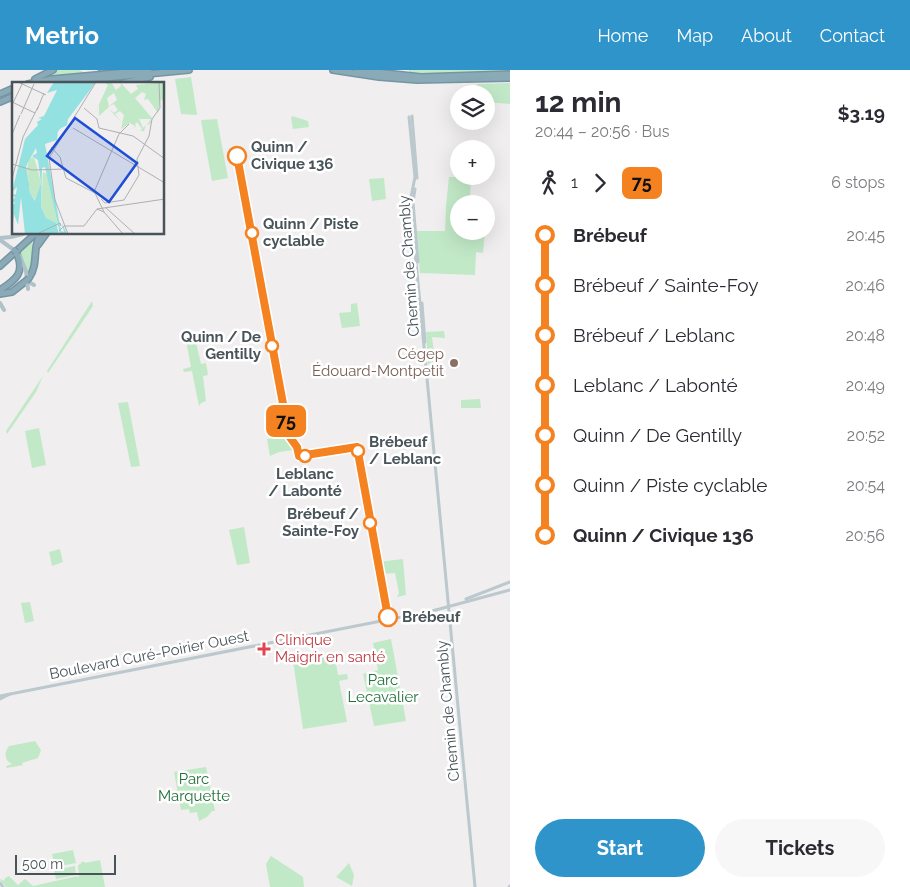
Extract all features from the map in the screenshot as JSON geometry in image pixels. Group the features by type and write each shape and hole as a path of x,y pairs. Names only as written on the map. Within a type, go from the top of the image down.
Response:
{"highway":[{"path":"31,82 53,70"},
{"path":"104,72 149,70"},
{"path":"124,82 189,70"},
{"path":"333,70 417,80 510,76"},
{"path":"357,70 420,77 510,76"},
{"path":"72,82 96,80 104,72 182,71"},
{"path":"37,82 52,79 96,80"},
{"path":"0,94 12,89"},
{"path":"0,100 12,95"},
{"path":"0,266 34,235"},
{"path":"0,294 13,291 27,280 35,266 36,244 40,235"},
{"path":"36,250 45,235"},
{"path":"0,290 13,282 19,273 20,262 15,251"},
{"path":"0,290 27,280"}],"main road":[{"name":"Chemin de Chambly","path":"410,116 417,174 413,202 425,328 425,355 475,887"},
{"path":"0,239 19,235"},
{"path":"0,239 15,251 24,263 28,289"},
{"path":"27,280 34,285"},
{"path":"0,303 4,309"},
{"path":"449,606 510,582"},
{"path":"449,606 510,590"},
{"path":"448,598 457,603"},
{"name":"Boulevard Curé-Poirier Ouest","path":"0,697 388,620 449,606"},
{"path":"0,883 3,887"}],"green space":[{"path":"54,70 80,70 86,74 41,78"},
{"path":"409,70 510,70 510,72 432,75 409,74"},
{"path":"191,77 197,115 181,114 175,79"},
{"path":"510,83 510,104 495,103 495,85 477,84"},
{"path":"292,116 308,121 309,127 293,129"},
{"path":"217,119 228,178 212,181 201,121"},
{"path":"449,177 450,185 471,185 470,195 450,195 450,240 484,240 483,253 476,252 475,275 420,273 417,231 445,231"},
{"path":"384,178 386,199 372,201 369,179"},
{"path":"33,239 31,241 34,249 34,258 29,276 24,260 17,250"},
{"path":"92,301 93,306 48,373 47,371"},
{"path":"357,303 360,326 342,328 339,313 351,312 351,304"},
{"path":"444,331 445,338 432,337 435,361 433,364 428,364 426,332"},
{"path":"195,338 201,364 206,363 208,375 203,376 206,401 199,406 192,371 184,372 183,369 191,367 186,340"},
{"path":"43,376 36,392 7,434 6,431"},
{"path":"480,399 481,408 461,408 461,400"},
{"path":"128,402 140,466 131,467 118,403"},
{"path":"39,428 46,465 32,468 25,431"},
{"path":"288,437 295,446 294,450 279,452 270,456 267,439"},
{"path":"244,527 250,563 237,565 229,530"},
{"path":"60,549 63,562 52,566 49,552"},
{"path":"403,559 406,595 397,597 399,593 395,573 380,574 378,562"},
{"path":"30,602 34,621 25,623 21,603"},
{"name":"Parc Lecavalier","path":"391,639 406,721 374,726 363,674 378,670 373,643"},
{"path":"334,652 338,675 347,674 348,679 339,681 347,722 303,729 293,661"},
{"path":"35,741 41,750 38,758 22,763 23,765 7,768 6,766 12,764 7,760 6,756 9,746"},
{"name":"Parc Marquette","path":"206,767 215,811 212,811 207,817 199,821 197,812 190,813 189,809 181,810 174,772"},
{"path":"73,850 76,863 55,867 52,854"},
{"path":"271,856 303,877 304,887 270,887 266,864"},
{"path":"100,860 105,887 6,887 0,880 4,881 9,876 18,885 25,879 33,886 78,876 79,879 78,865 81,862"},
{"path":"349,863 354,875 352,886 336,877"},
{"path":"75,866 76,875 56,879 54,870"}],"bus line":[{"name":"75","path":"237,156 289,436 297,447 299,456 357,447 388,617"}],"place":[{"name":"Quinn / Civique 136","path":"237,156"},
{"name":"Quinn / Piste cyclable","path":"252,233"},
{"name":"Quinn / De Gentilly","path":"272,346"},
{"name":"Cégep Édouard-Montpetit","path":"454,363"},
{"name":"Brébeuf / Leblanc","path":"358,451"},
{"name":"Leblanc / Labonté","path":"305,456"},
{"name":"Brébeuf / Sainte-Foy","path":"370,523"},
{"name":"Brébeuf","path":"388,617"},
{"name":"Clinique Maigrir en santé","path":"264,649"}]}
